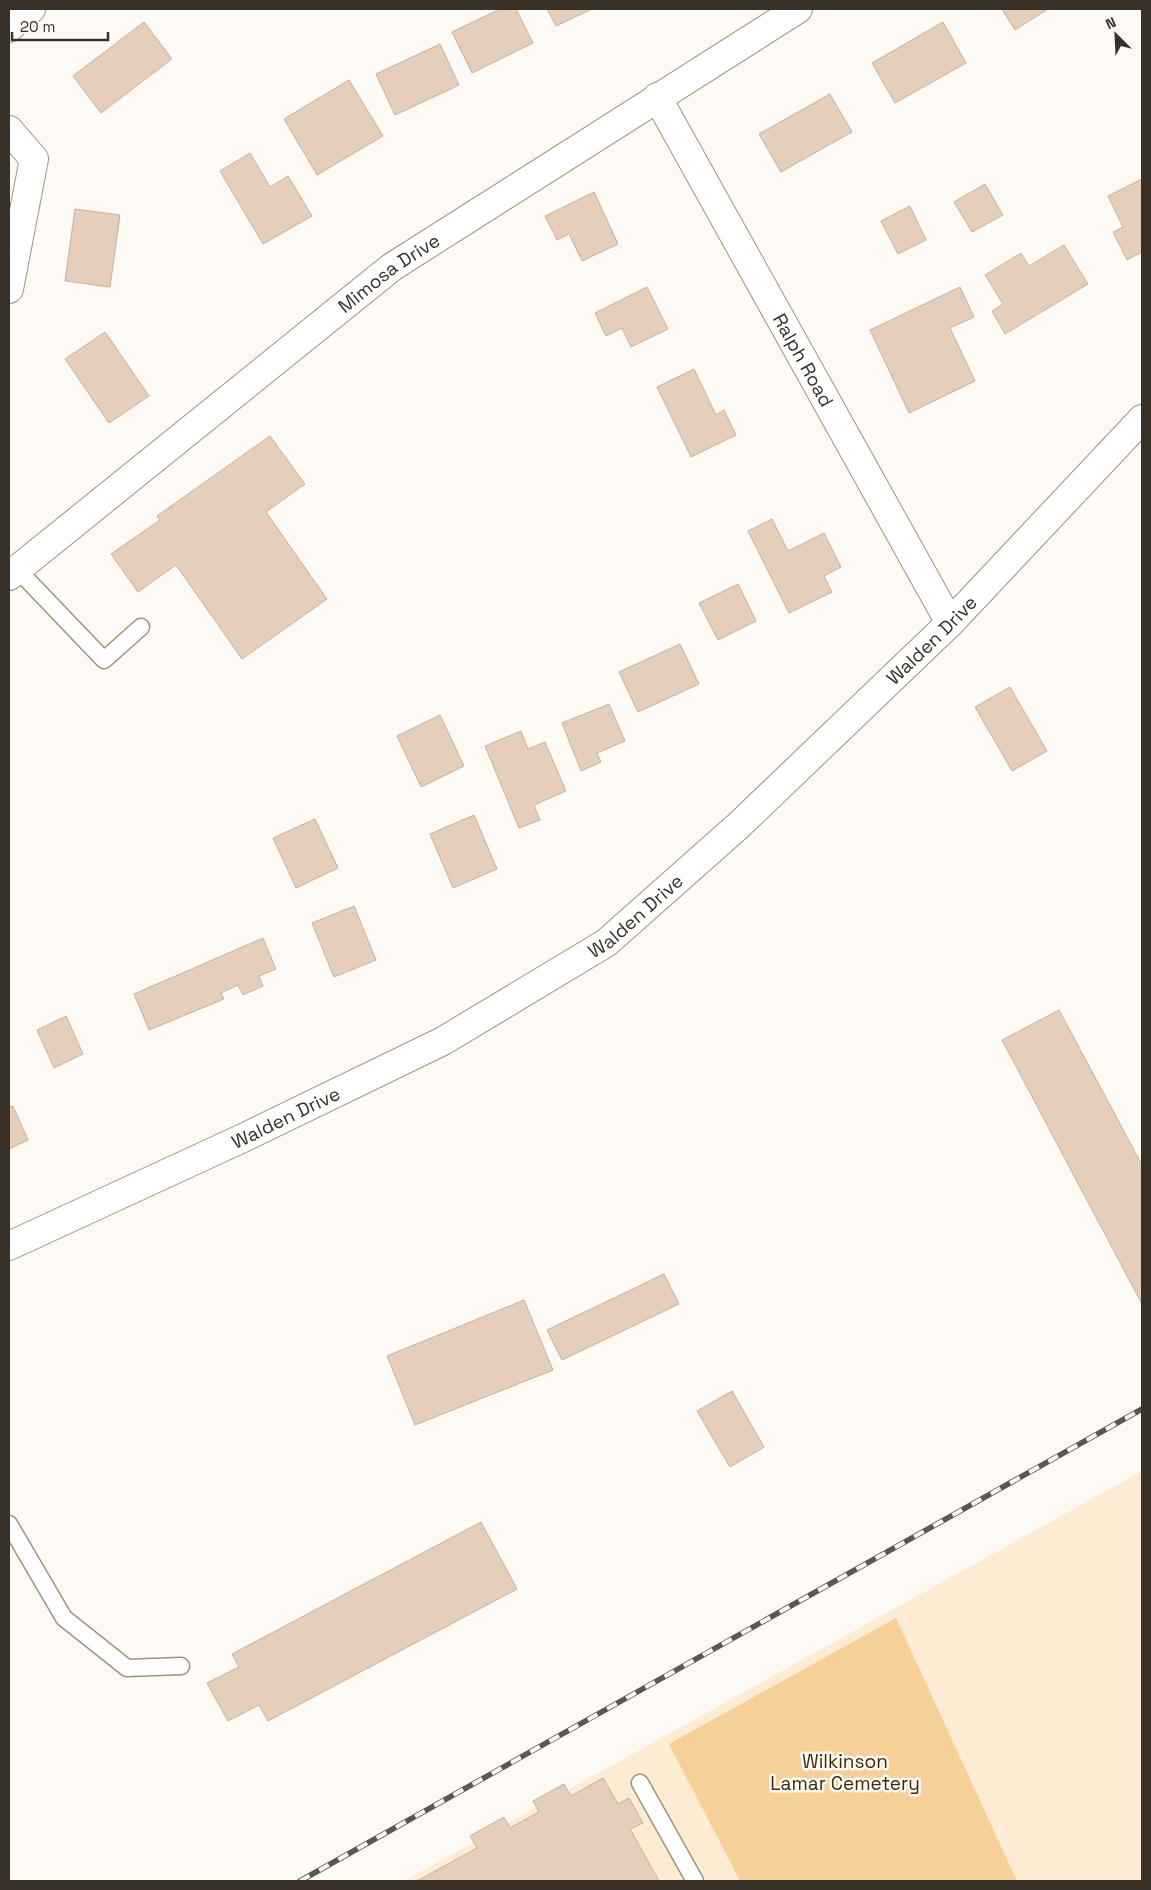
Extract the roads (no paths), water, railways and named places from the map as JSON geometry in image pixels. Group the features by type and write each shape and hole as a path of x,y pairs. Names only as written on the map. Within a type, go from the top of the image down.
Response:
{"street":[{"path":"9,28 31,9"},
{"name":"Mimosa Drive","path":"13,573 392,267 798,9"},
{"name":"Ralph Road","path":"657,97 950,623"},
{"path":"9,130 34,159 9,290"},
{"name":"Walden Drive","path":"9,1246 243,1138 443,1041 606,944 738,826 950,623 1142,419"}],"lane":[{"path":"13,573 104,660 141,627"},
{"path":"9,1524 64,1618 128,1668 182,1666"},
{"path":"640,1783 695,1881"}],"railway":[{"path":"300,1881 1142,1409"}],"park label":[{"name":"Wilkinson Lamar Cemetery","path":"845,1772"}]}
